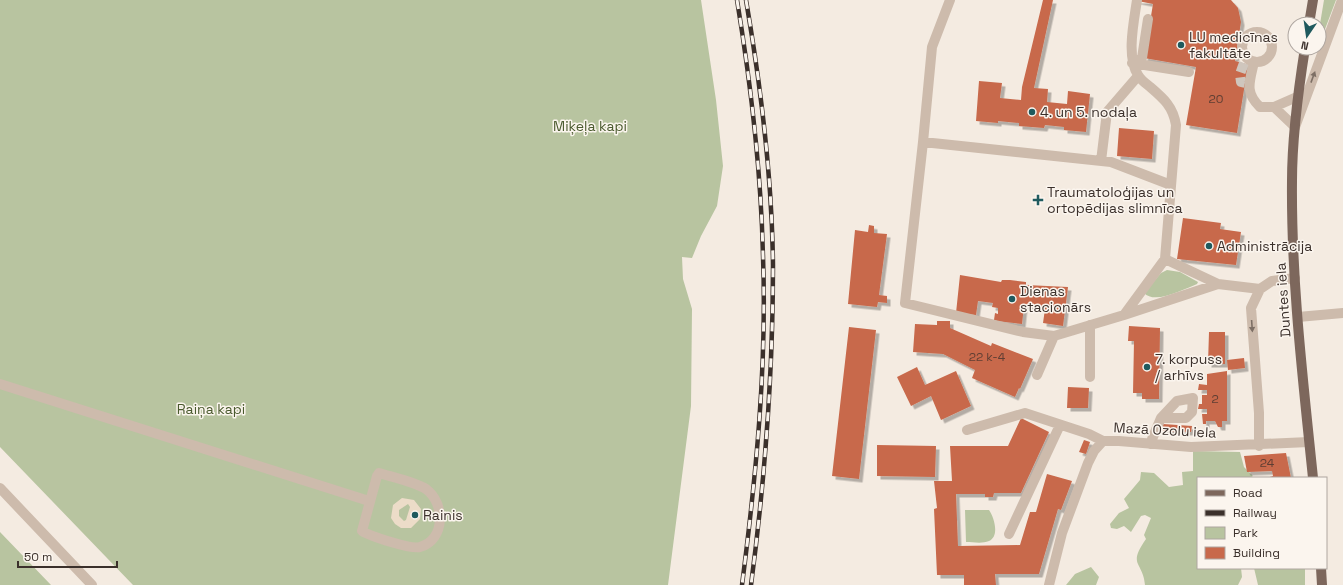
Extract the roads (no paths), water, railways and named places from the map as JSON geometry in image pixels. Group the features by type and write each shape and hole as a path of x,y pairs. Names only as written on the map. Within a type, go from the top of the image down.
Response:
{"main road":[{"path":"1310,16 1313,0"},
{"name":"Duntes iela","path":"1304,56 1298,96 1292,181 1295,278 1312,477"},
{"path":"1321,569 1322,585"}],"street":[{"path":"950,0 932,47 905,303 1023,332 1054,336 1218,284"},
{"path":"1124,315 1165,259 1176,125 1168,103 1138,76 1132,63 1133,28 1137,0"},
{"path":"1274,107 1295,128 1342,0"},
{"path":"1132,63 1142,58 1148,19"},
{"path":"1248,61 1247,84 1252,100 1260,107 1274,107 1298,96"},
{"path":"1132,63 1189,72"},
{"path":"1100,161 1107,112 1138,76"},
{"path":"923,142 1111,162 1171,185"},
{"path":"1165,259 1218,284 1260,289"},
{"path":"1259,446 1259,413 1251,308 1260,289 1272,281 1295,278"},
{"path":"1298,317 1343,313"},
{"path":"1090,325 1090,377"},
{"path":"1037,375 1054,336"},
{"path":"0,384 369,501"},
{"path":"966,430 1025,413 1103,441"},
{"path":"1150,444 1161,418"},
{"path":"1009,534 1060,425"},
{"name":"Mazā Ozolu iela","path":"1049,585 1062,533 1088,463 1094,451 1103,441 1191,447 1259,446 1309,442"},
{"path":"379,473 424,488 438,504 440,513 439,528 433,538 422,547 417,547 364,532 361,529 369,501 379,473"},
{"path":"0,488 92,585"}],"tunnel":[{"path":"1244,63 1240,74 1241,82 1245,83"}],"railway":[{"path":"737,0 747,64 758,160 764,297 762,380 756,462 742,585"},
{"path":"746,0 765,132 773,265 770,385 764,465 751,585"}],"place":[{"name":"LU medicīnas fakultāte","path":"1181,45"},
{"name":"4. un 5. nodaļa","path":"1032,112"},
{"name":"Traumatoloģijas un ortopēdijas slimnīca","path":"1038,200"},
{"name":"Administrācija","path":"1209,246"},
{"name":"Dienas stacionārs","path":"1012,299"},
{"name":"7. korpuss / arhīvs","path":"1147,367"},
{"name":"Rainis","path":"415,515"}],"park label":[{"name":"Miķeļa kapi","path":"590,126"},
{"name":"Raiņa kapi","path":"211,409"}]}
